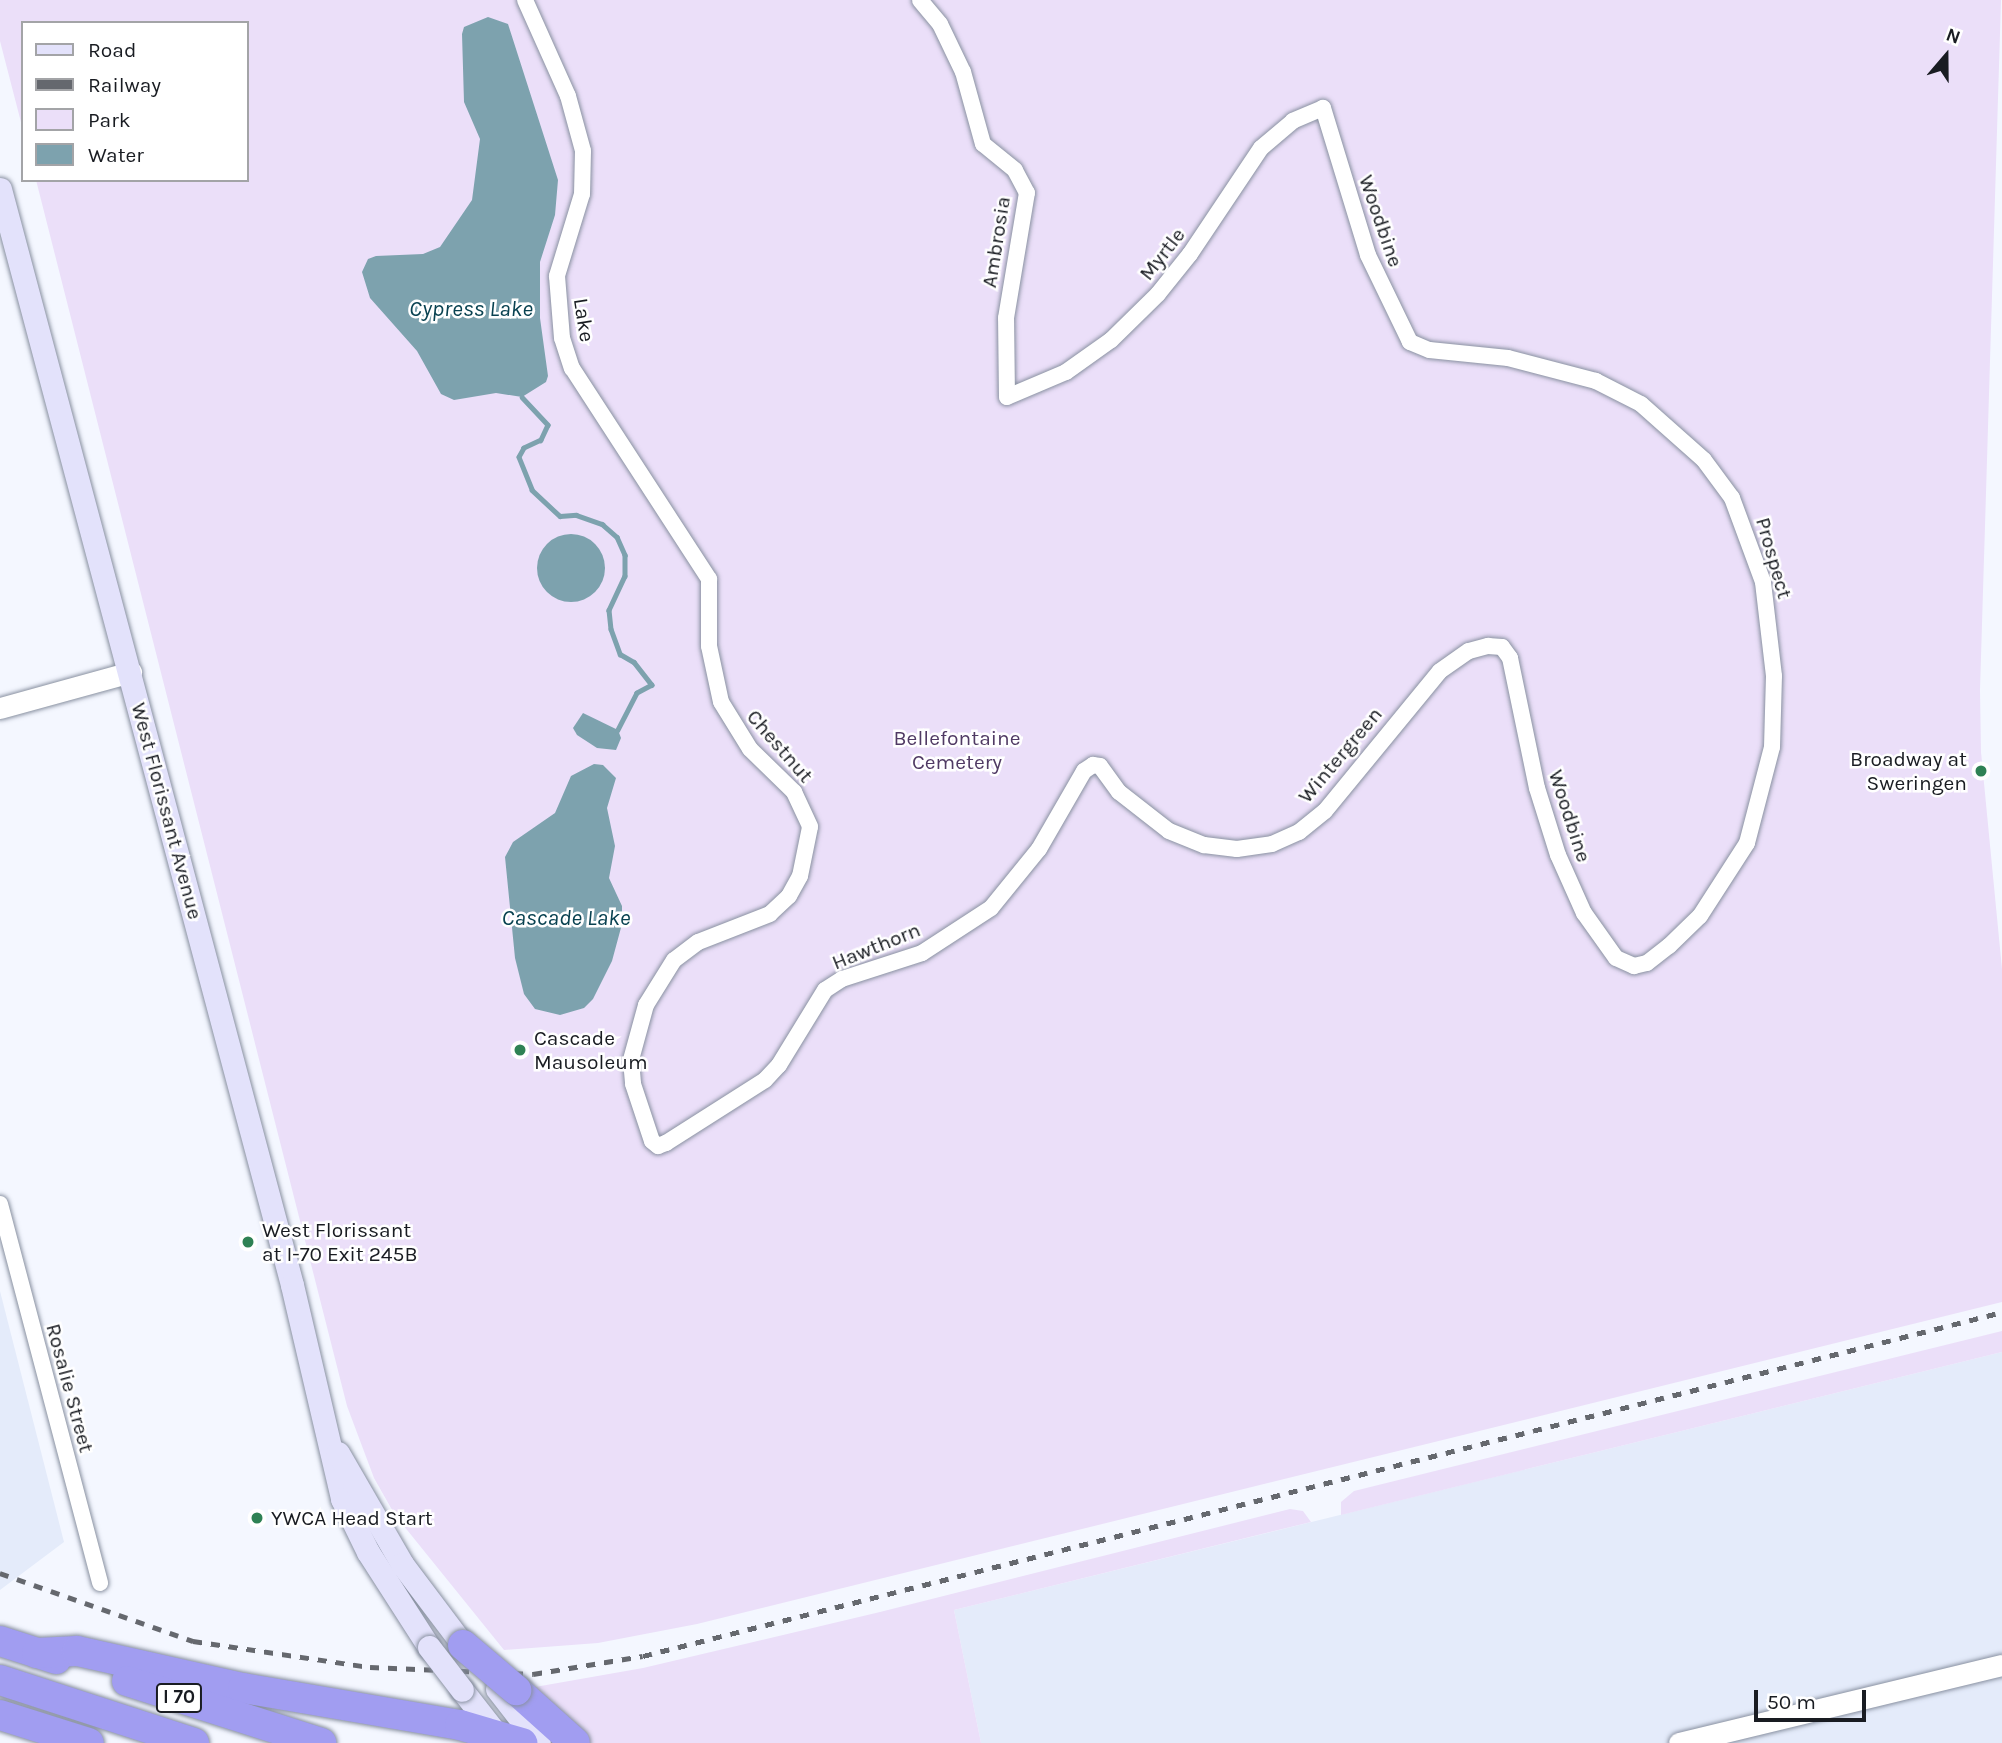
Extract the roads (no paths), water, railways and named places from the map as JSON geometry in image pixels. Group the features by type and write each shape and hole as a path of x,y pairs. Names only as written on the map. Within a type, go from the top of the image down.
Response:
{"highway":[{"name":"I 70","path":"0,1641 321,1743"},
{"path":"463,1645 506,1689 575,1743"},
{"path":"37,1653 77,1651 243,1688 508,1740"},
{"path":"0,1680 194,1743"},
{"path":"0,1715 89,1743"}],"main road":[{"name":"West Florissant Avenue","path":"0,189 131,672 328,1435 342,1499 370,1556 429,1647 508,1740"},
{"name":"West Florissant Avenue","path":"328,1435 402,1564 463,1645"},
{"path":"506,1689 539,1743"}],"street":[{"name":"Lake","path":"526,0 568,96 583,151 582,194 557,276 562,338 586,393 647,478 709,579"},
{"name":"Ambrosia","path":"920,0 940,24 963,72 983,144 1010,164 1027,193 1006,318 1007,397"},
{"name":"Myrtle","path":"1007,397 1066,372 1111,340 1158,294 1190,254 1261,148 1293,121 1323,108"},
{"name":"Woodbine","path":"1323,108 1368,255 1410,342"},
{"name":"Prospect","path":"1410,342 1429,350 1488,355 1552,368 1597,381 1641,404 1704,460 1732,498 1749,535 1763,582 1774,676 1772,747 1759,805 1747,844 1713,898 1700,916 1647,964"},
{"name":"Chestnut","path":"658,1146 652,1141 633,1084 632,1050 646,1005 674,960 690,948 770,914 789,896 800,876 810,827 806,810 794,792 750,749 721,702 709,646 709,579"},
{"name":"Woodbine","path":"1502,647 1510,658 1537,788 1567,876 1584,913 1616,958 1634,966 1647,964"},
{"name":"Wintergreen","path":"1093,765 1100,766 1119,792 1169,831 1204,845 1237,849 1272,844 1299,832 1325,811 1440,671 1469,652 1502,647"},
{"path":"0,708 131,672"},
{"name":"Hawthorn","path":"658,1146 765,1080 779,1065 825,990 861,972 922,953 991,908 1039,849 1084,771 1093,765"},
{"name":"Rosalie Street","path":"0,1204 100,1583"},
{"path":"1679,1743 2002,1665"}],"water":[{"name":"Cypress Lake","path":"488,17 508,24 558,180 555,215 540,262 540,318 548,376 546,382 522,397 496,393 454,400 441,394 417,351 370,298 362,272 368,259 376,256 423,254 440,247 472,200 480,139 464,102 462,34 464,27"},
{"path":"571,534 584,536 595,544 603,555 603,581 595,592 584,600 571,602 558,600 547,592 539,581 537,568 539,555 547,544 558,536"},
{"path":"583,713 618,730 621,738 616,750 597,748 577,735 573,728"},
{"name":"Cascade Lake","path":"594,764 603,765 616,778 607,808 615,846 609,878 622,906 622,924 612,961 593,999 584,1008 560,1015 535,1009 524,994 515,958 505,857 513,842 555,813 571,776"}],"waterway":[{"path":"522,397 548,425 541,440 524,448 519,457 532,490 560,516 576,515 602,524 617,537 625,555 625,576 609,610 611,629 620,654 634,662 652,685 637,693 618,730"}],"railway":[{"path":"0,1573 193,1641 370,1667 533,1674 643,1656 2002,1312"}],"place":[{"name":"Broadway at Sweringen","path":"1981,771"},
{"name":"Cascade Mausoleum","path":"520,1050"},
{"name":"West Florissant at I-70 Exit 245B","path":"248,1242"},
{"name":"YWCA Head Start","path":"257,1518"}],"park label":[{"name":"Bellefontaine Cemetery","path":"957,750"}]}
